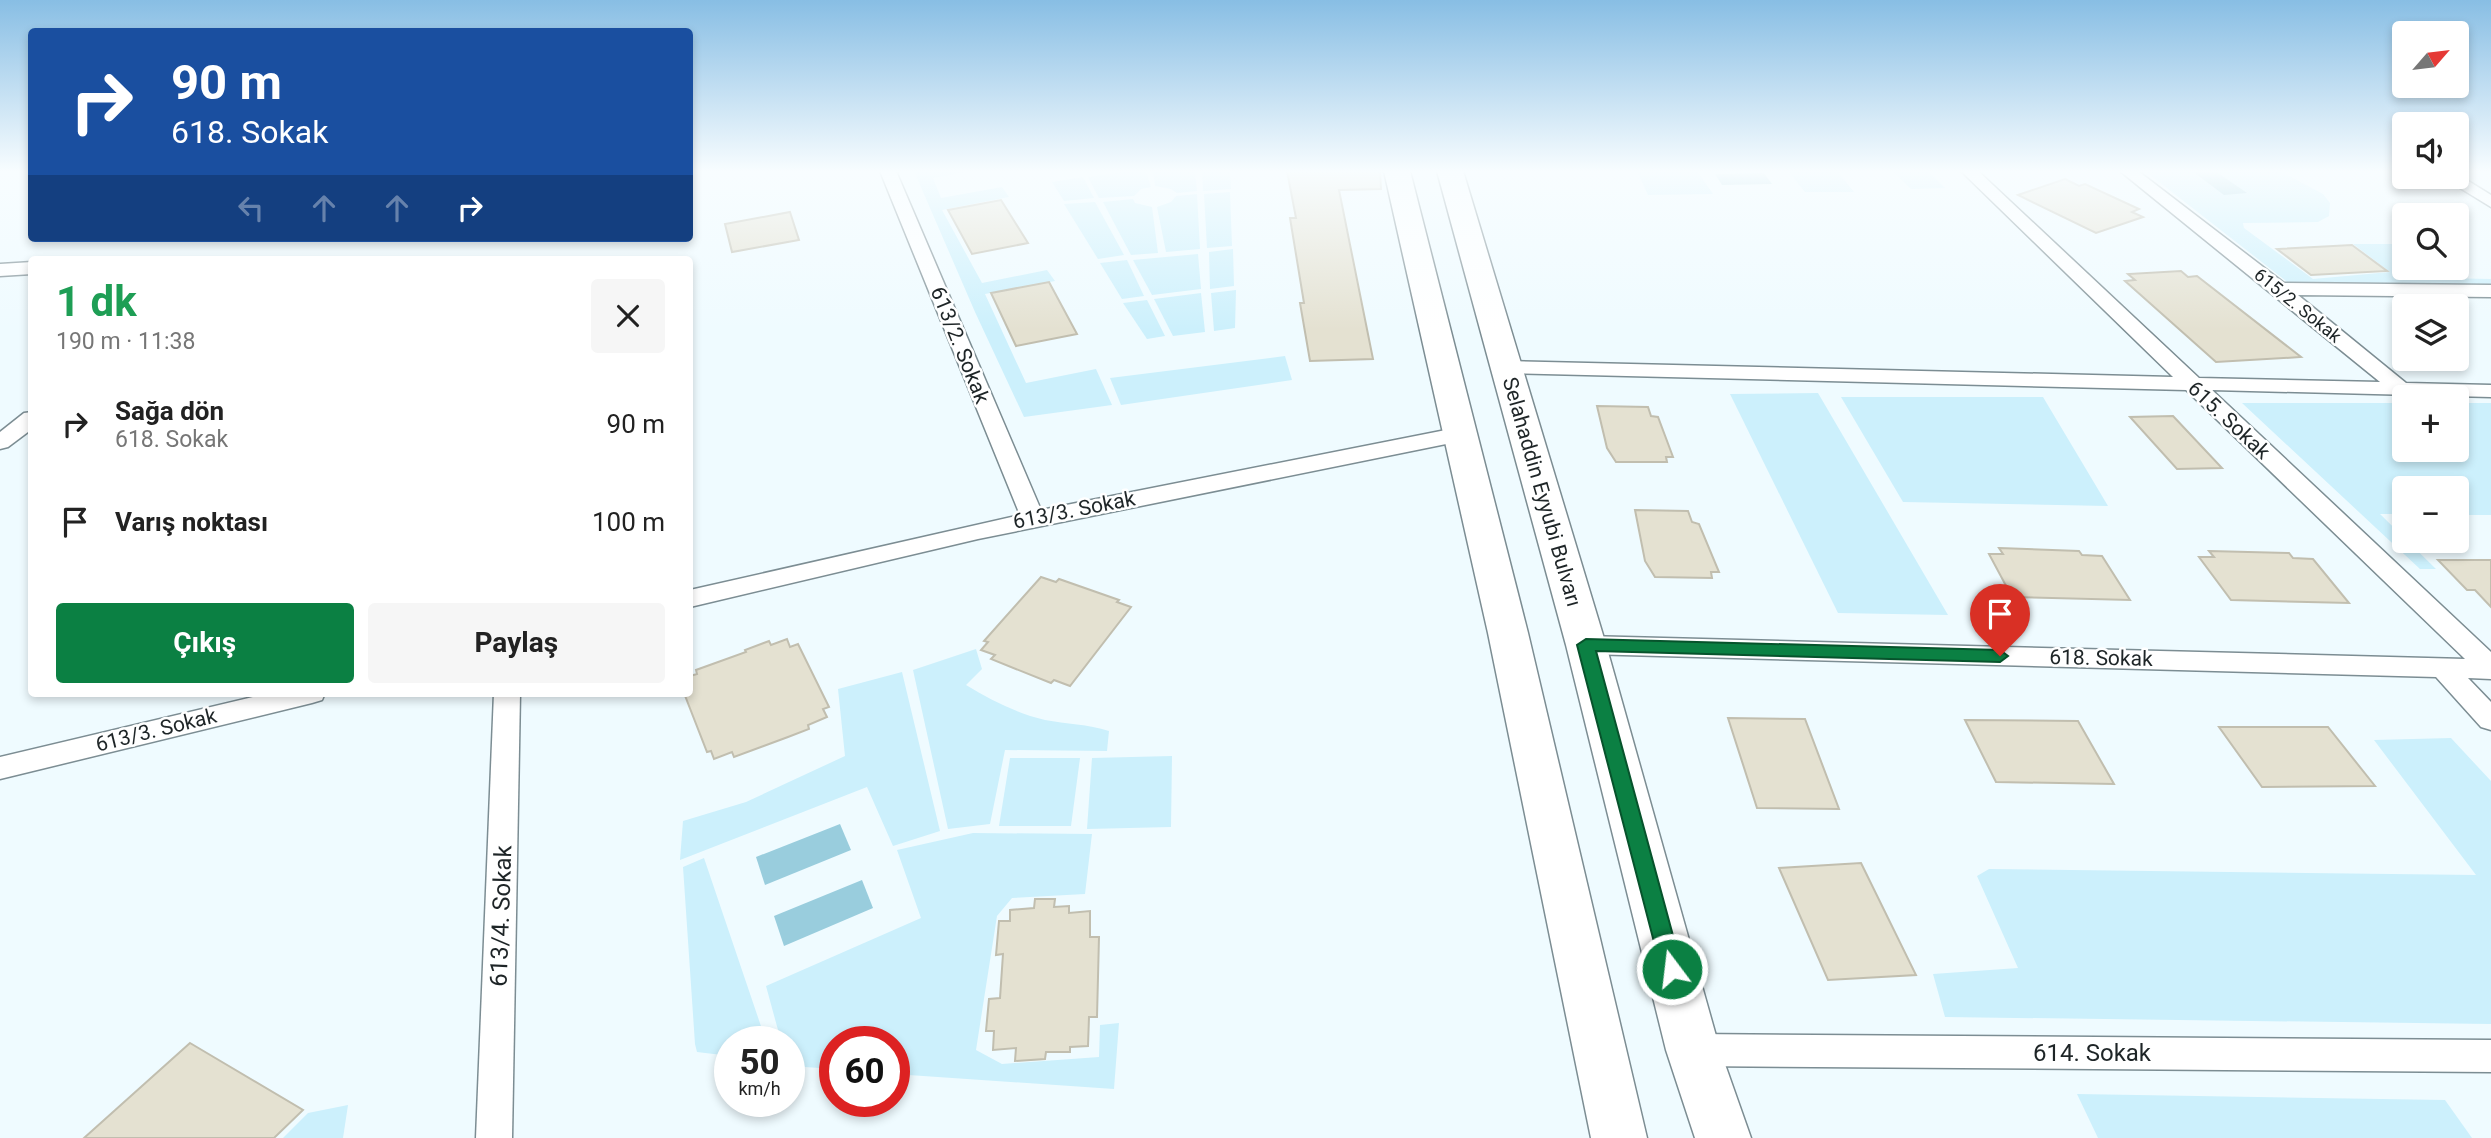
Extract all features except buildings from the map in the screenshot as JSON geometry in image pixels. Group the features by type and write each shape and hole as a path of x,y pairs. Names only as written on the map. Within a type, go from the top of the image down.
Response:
{"main road":[{"path":"1411,224 1508,633 1619,1138"},
{"name":"Selahaddin Eyyubi Bulvarı","path":"1465,224 1586,645 1693,1050 1723,1138"}],"street":[{"name":"613/2. Sokak","path":"910,224 1033,518"},
{"name":"615. Sokak","path":"2024,224 2491,668"},
{"name":"615/2. Sokak","path":"2196,224 2396,385"},
{"path":"0,270 28,268"},
{"path":"2279,289 2491,291"},
{"path":"1506,367 2392,389"},
{"path":"2469,391 2491,391"},
{"path":"0,442 28,421"},
{"name":"613/3. Sokak","path":"693,598 798,570 1033,518 1461,433"},
{"name":"618. Sokak","path":"1586,645 2491,668"},
{"path":"2443,668 2491,720"},
{"name":"613/3. Sokak","path":"0,768 295,697"},
{"name":"613/4. Sokak","path":"494,1138 507,697"},
{"name":"614. Sokak","path":"1693,1050 2491,1056"}],"shaded area":[{"path":"937,224 950,224 982,283 1047,270 1055,281 985,294 1026,383 1096,369 1112,405 1024,417"},
{"path":"1076,224 1107,224 1124,255 1098,259"},
{"path":"1115,224 1154,224 1158,253 1131,255"},
{"path":"1160,224 1199,224 1200,249 1166,252"},
{"path":"1206,224 1231,224 1232,246 1207,248"},
{"path":"2213,224 2243,224 2244,228 2313,279 2390,272 2353,244 2392,244 2392,280 2491,279 2491,286 2290,284"},
{"path":"1233,249 1234,286 1210,289 1209,252"},
{"path":"1198,254 1201,289 1152,295 1133,260"},
{"path":"1127,260 1144,296 1122,299 1100,263"},
{"path":"1236,290 1235,328 1214,331 1211,293"},
{"path":"1201,293 1205,332 1173,336 1154,299"},
{"path":"1147,300 1165,336 1147,339 1123,303"},
{"path":"1285,356 1292,380 1121,405 1110,378"},
{"path":"1818,393 1948,615 1838,613 1730,394"},
{"path":"1841,397 2043,397 2108,506 1903,502"},
{"path":"2242,403 2392,403 2392,462 2469,462 2469,403 2491,403 2491,515 2469,515 2469,476 2392,476 2392,514 2380,514 2392,526 2392,543"},
{"path":"2403,553 2420,553 2436,569 2420,569"},
{"path":"976,649 982,669 966,685 1004,706 1034,717 1109,731 1107,751 1005,750 990,824 948,829 913,670"},
{"path":"902,672 940,831 893,846 867,787 680,860 683,821 746,802 845,756 838,689"},
{"path":"2451,738 2491,781 2491,1024 1945,1017 1933,974 2018,968 1977,876 1989,869 2476,875 2374,740"},
{"path":"1172,756 1171,827 1087,829 1092,758"},
{"path":"1010,758 1080,758 1071,826 999,826"},
{"path":"840,824 851,850 765,885 756,857"},
{"path":"973,833 1092,834 1085,894 1012,898 997,916 976,1050 1002,1064 1099,1057 1100,1025 1119,1023 1114,1089 910,1075 910,1026 819,1026 819,1068 805,1067 805,1026 777,1026 766,986 921,918 897,850"},
{"path":"704,858 761,1026 714,1026 714,1054 697,1052 695,1044 683,867"},
{"path":"862,880 873,908 784,946 774,916"},
{"path":"2077,1094 2445,1100 2472,1138 2098,1138"},
{"path":"348,1105 343,1138 283,1138 308,1113"}],"route":[{"path":"1672,969 1586,645 2000,656"}]}
